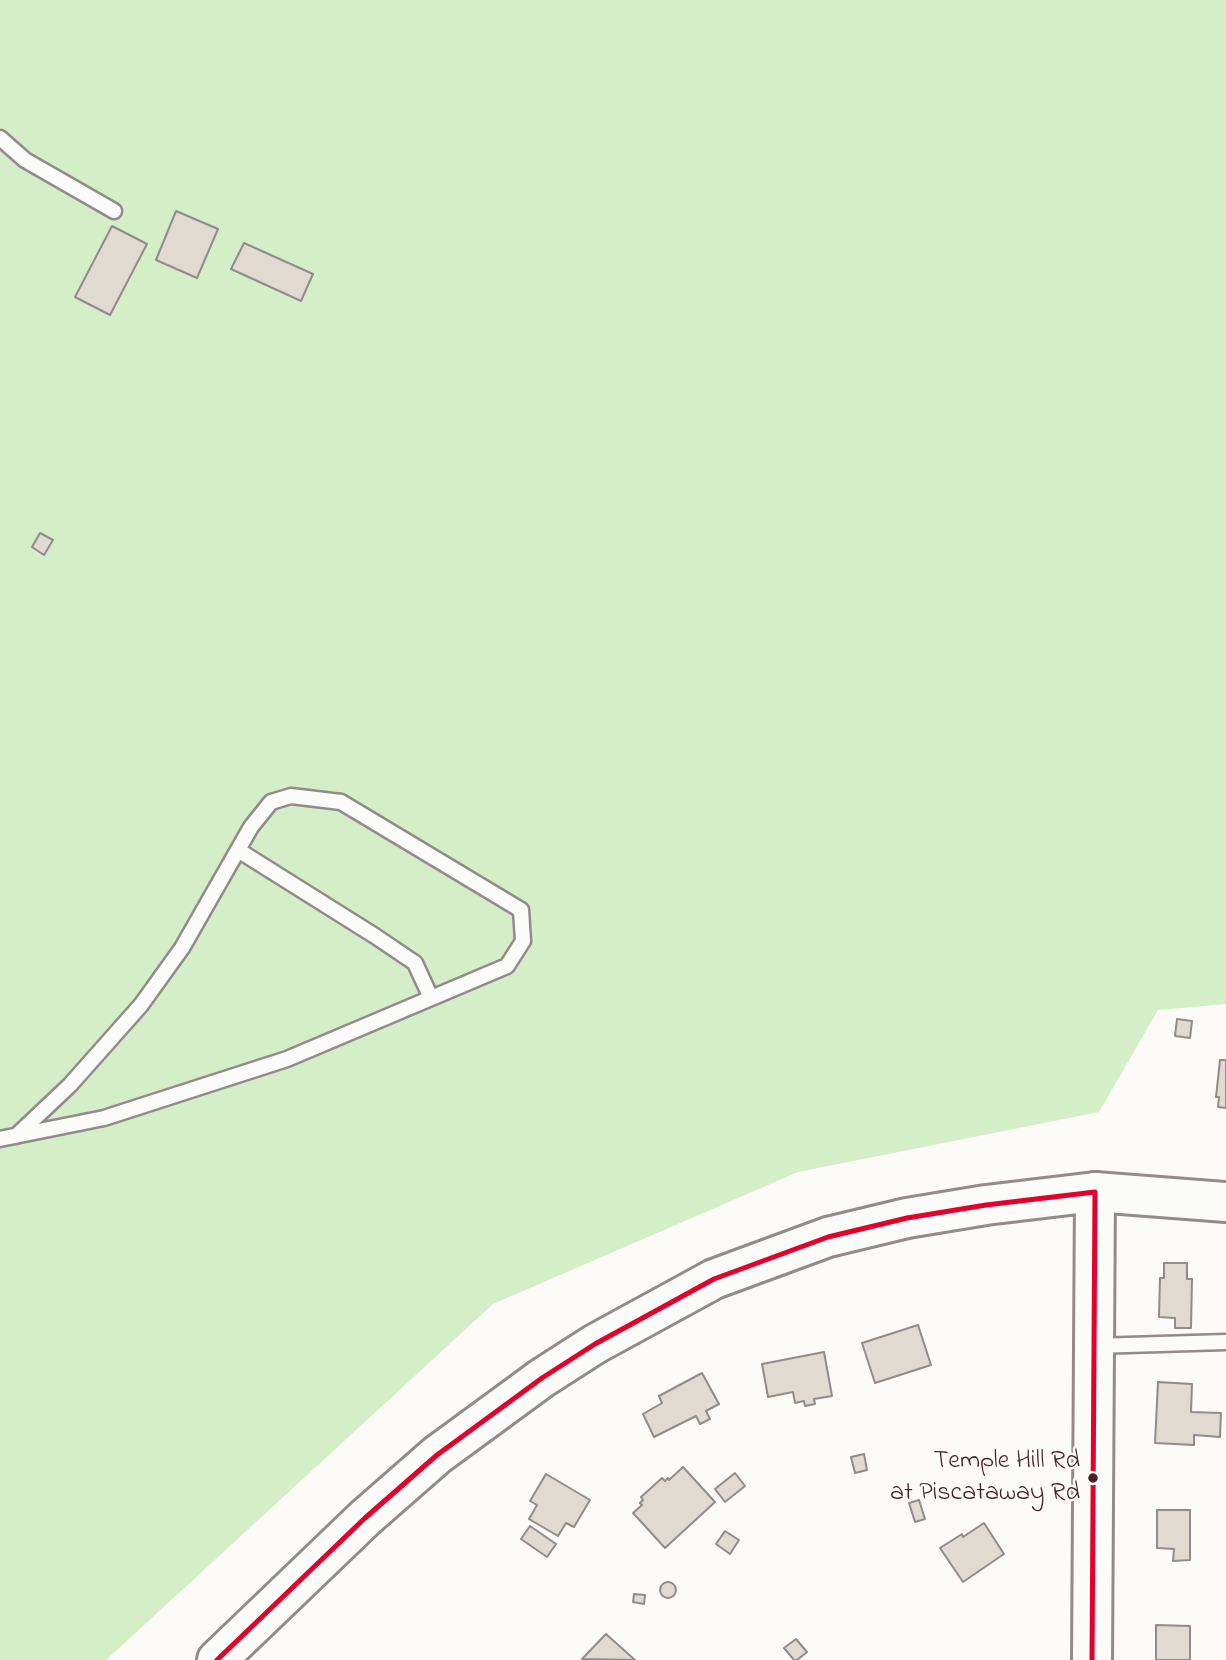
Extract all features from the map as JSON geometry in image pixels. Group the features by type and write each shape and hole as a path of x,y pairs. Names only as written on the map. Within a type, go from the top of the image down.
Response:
{"main road":[{"path":"217,1660 365,1517 437,1455 542,1378 595,1344 714,1279 828,1237 907,1218 986,1205 1095,1192 1226,1202"},
{"path":"1092,1660 1095,1192"}],"lane":[{"path":"0,138 25,160 114,211"},
{"path":"0,1139 16,1136 104,1118 287,1059 507,966 523,941 521,909 341,802 291,796 271,802 251,827 182,948 141,1005 70,1085 16,1136"},
{"path":"238,850 415,963 431,998"},
{"path":"1094,1346 1226,1342"}],"green space":[{"path":"0,0 1226,0 1226,1004 1158,1010 1099,1112 798,1172 493,1304 106,1660 0,1660"}],"building":[{"path":"176,211 218,229 197,278 156,260"},
{"path":"112,226 147,244 110,315 75,297"},
{"path":"244,243 313,274 301,301 231,269"},
{"path":"40,533 53,540 44,555 32,547"},
{"path":"1177,1019 1192,1021 1190,1038 1175,1036"},
{"path":"1220,1060 1226,1060 1226,1108 1218,1107 1219,1097 1216,1097"},
{"path":"1164,1263 1187,1263 1187,1279 1192,1279 1191,1328 1175,1328 1175,1318 1159,1317 1160,1278 1164,1278"},
{"path":"918,1325 931,1365 875,1383 862,1343"},
{"path":"824,1352 832,1396 814,1399 815,1404 805,1406 804,1401 795,1403 793,1392 768,1397 762,1364"},
{"path":"702,1373 719,1404 706,1411 710,1419 700,1424 696,1416 654,1437 643,1414 662,1403 659,1396"},
{"path":"1158,1382 1192,1384 1191,1412 1221,1413 1220,1437 1194,1435 1194,1445 1155,1443"},
{"path":"864,1454 867,1470 855,1473 851,1457"},
{"path":"683,1467 715,1502 665,1548 633,1513 642,1505 641,1497 662,1478 669,1480"},
{"path":"735,1473 745,1486 725,1502 715,1489"},
{"path":"546,1474 590,1500 574,1527 566,1523 558,1536 529,1519 537,1505 530,1501"},
{"path":"919,1500 925,1519 915,1522 909,1503"},
{"path":"1157,1510 1190,1510 1190,1560 1173,1561 1174,1549 1157,1548"},
{"path":"984,1523 1004,1554 963,1582 940,1548"},
{"path":"530,1526 556,1544 547,1557 521,1539"},
{"path":"725,1531 739,1540 730,1554 716,1544"},
{"path":"668,1582 674,1584 674,1596 668,1598 662,1596 660,1590 662,1584"},
{"path":"634,1594 645,1595 644,1604 633,1602"},
{"path":"1156,1625 1190,1626 1190,1660 1156,1660"},
{"path":"606,1634 635,1660 582,1659"},
{"path":"796,1639 807,1652 794,1660 784,1648"}],"transit line":[{"path":"217,1660 365,1518 437,1455 542,1378 595,1344 714,1279 828,1237 907,1218 1095,1192"},
{"path":"1092,1660 1095,1192"}],"place":[{"name":"Temple Hill Rd at Piscataway Rd","path":"1093,1478"}]}
